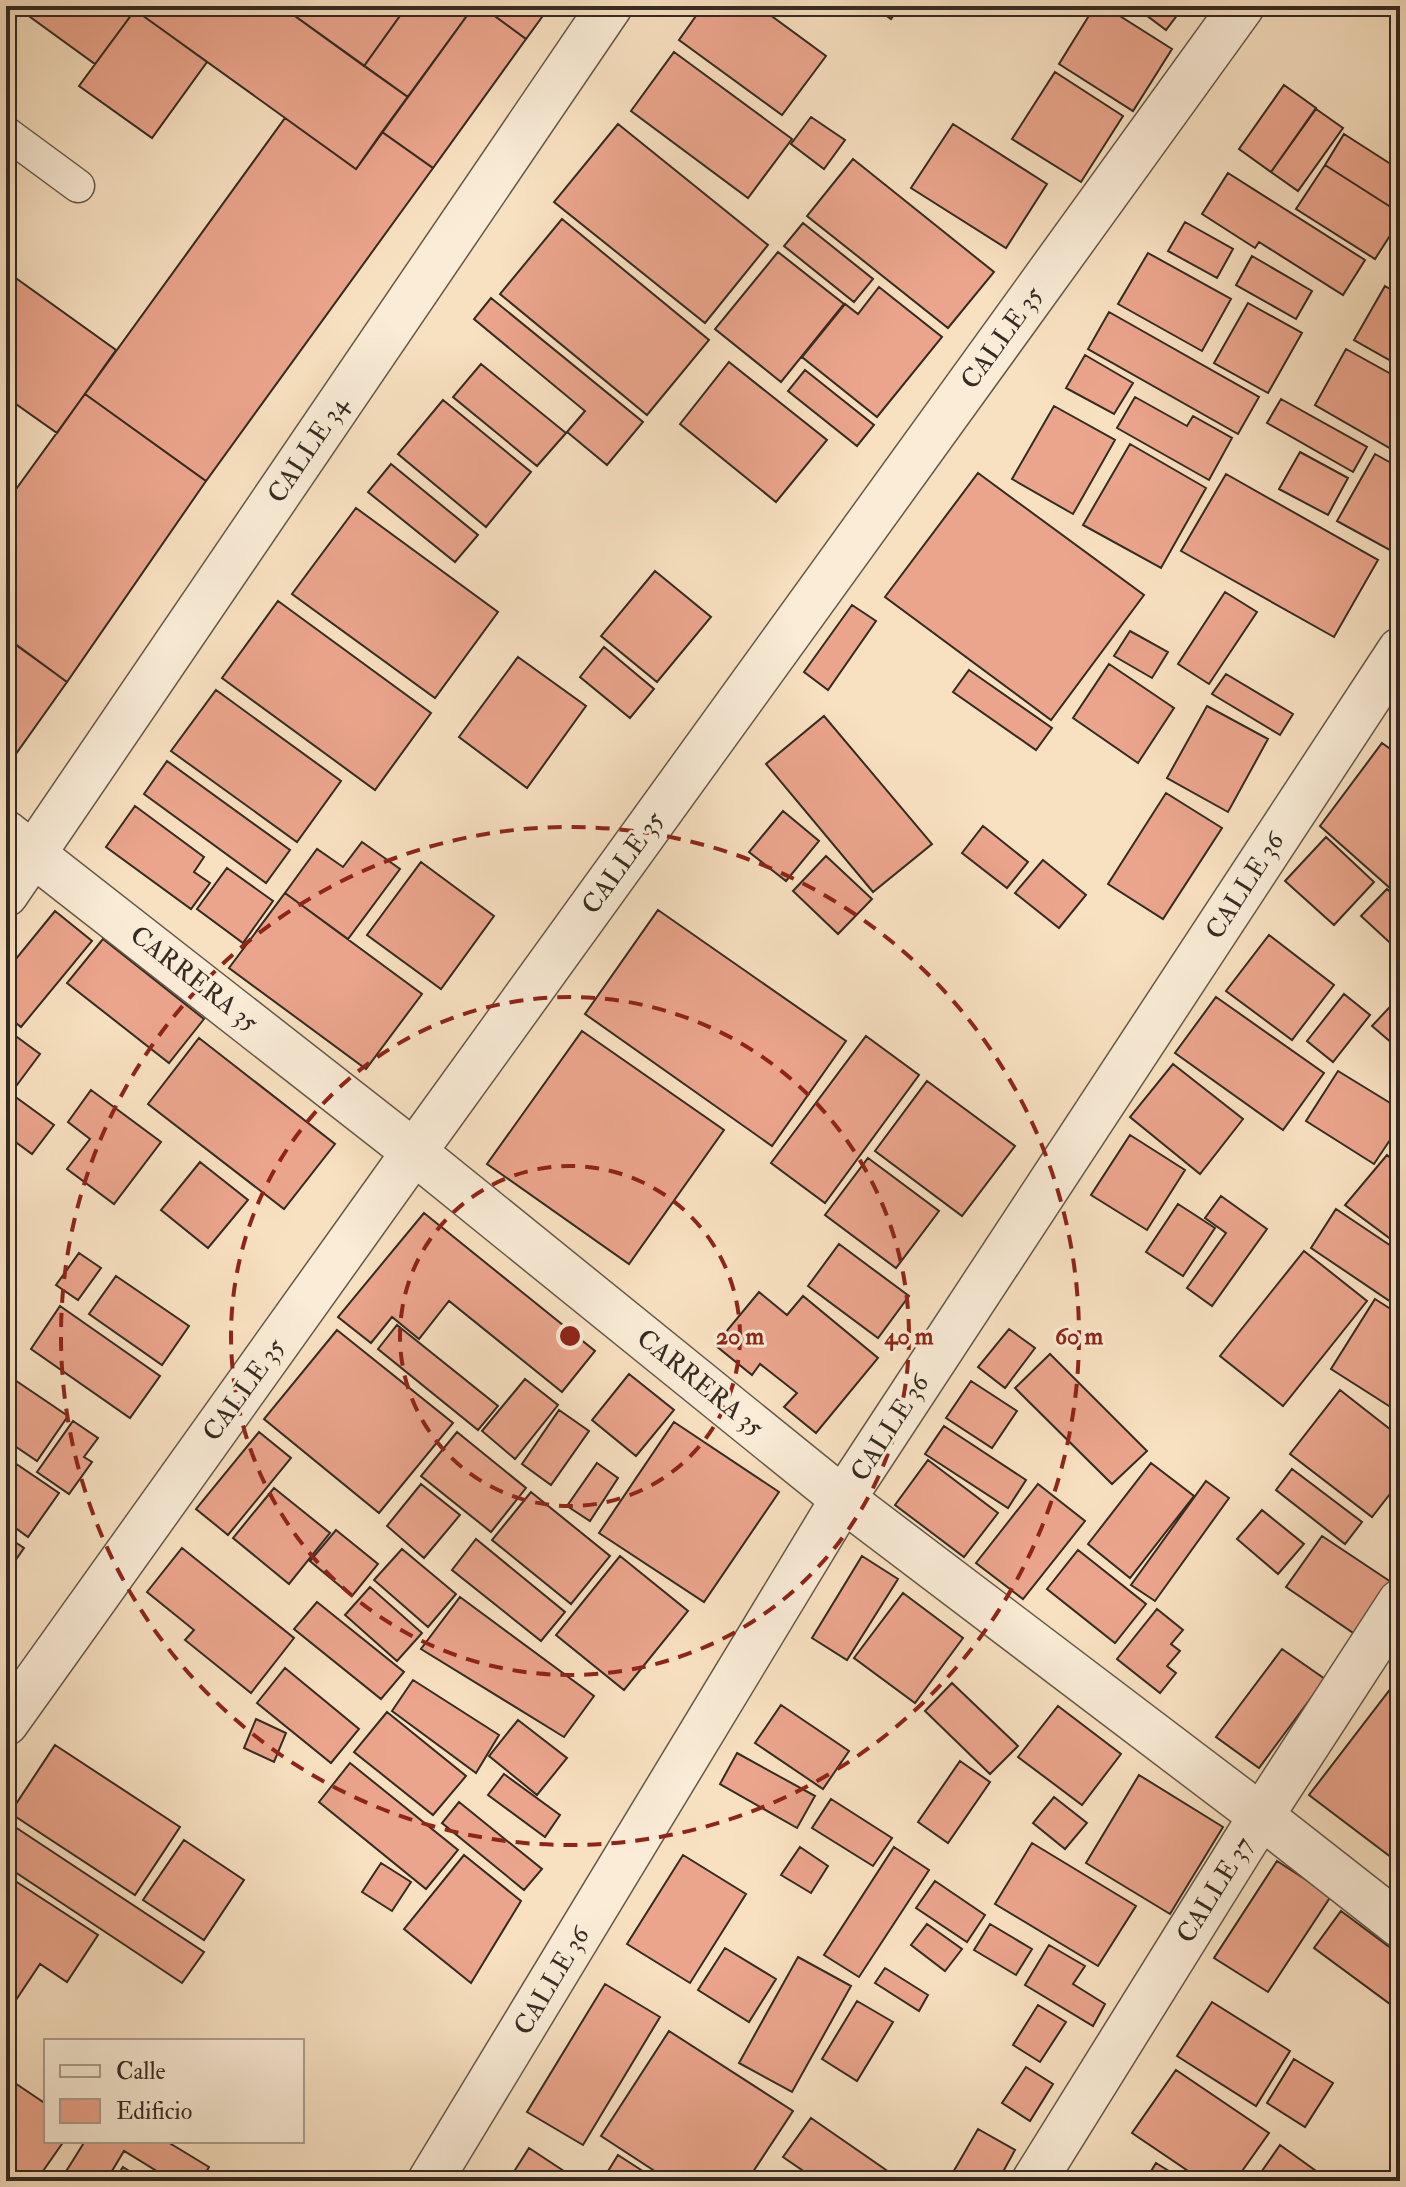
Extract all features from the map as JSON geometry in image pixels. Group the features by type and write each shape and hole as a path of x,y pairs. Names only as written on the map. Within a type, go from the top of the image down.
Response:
{"street":[{"name":"CALLE 34","path":"6,894 20,844 610,6"},
{"name":"CALLE 35","path":"6,1723 414,1152 1242,6"},
{"name":"CALLE 36","path":"430,2181 843,1499 1400,650"},
{"name":"CARRERA 35","path":"20,844 414,1152 843,1499 1400,1925"},
{"name":"CALLE 37","path":"1034,2181 1261,1816 1400,1602"}],"lane":[{"path":"6,133 78,186"}],"building":[{"path":"15,6 138,6 95,64"},
{"path":"138,6 281,6 408,97 356,169 135,10"},
{"path":"281,6 407,6 364,66"},
{"path":"407,6 474,6 408,97 364,66"},
{"path":"474,6 481,6 526,39 433,168 382,132"},
{"path":"481,6 550,6 526,39"},
{"path":"703,6 758,6 826,56 782,115 679,40"},
{"path":"873,6 900,6 891,19"},
{"path":"1095,6 1104,6 1172,49 1133,111 1059,64"},
{"path":"1134,6 1184,6 1166,30"},
{"path":"135,10 207,62 152,138 79,86"},
{"path":"674,52 792,139 748,198 631,111"},
{"path":"1055,72 1123,116 1081,182 1012,139"},
{"path":"1284,85 1316,108 1271,172 1239,149"},
{"path":"1316,109 1343,128 1298,191 1271,172"},
{"path":"811,117 845,140 824,169 791,144"},
{"path":"285,118 356,169 382,132 433,168 206,481 85,394"},
{"path":"618,124 768,245 705,323 554,202"},
{"path":"953,124 1047,184 1006,248 911,188"},
{"path":"1344,134 1400,170 1400,213 1325,165"},
{"path":"853,159 994,272 948,328 807,216"},
{"path":"1325,165 1400,213 1400,220 1375,259 1296,209"},
{"path":"1228,173 1365,260 1343,295 1259,242 1255,248 1202,214"},
{"path":"562,219 709,340 647,415 500,294"},
{"path":"1185,222 1233,249 1217,278 1168,251"},
{"path":"803,223 873,279 854,302 784,246"},
{"path":"778,252 844,304 781,382 715,329"},
{"path":"1148,253 1231,299 1202,351 1118,304"},
{"path":"1252,256 1312,291 1296,319 1236,285"},
{"path":"6,271 116,350 57,433 6,397"},
{"path":"1385,286 1400,295 1400,366 1354,340"},
{"path":"879,287 942,337 877,417 802,357 845,304 858,314"},
{"path":"491,298 643,422 607,465 567,432 585,411 474,319"},
{"path":"1248,303 1302,333 1268,393 1214,363"},
{"path":"1109,312 1259,397 1238,434 1088,349"},
{"path":"1346,349 1400,379 1400,454 1315,405"},
{"path":"1085,355 1133,383 1114,414 1066,388"},
{"path":"729,362 827,440 776,502 680,424"},
{"path":"481,364 566,433 537,466 453,397"},
{"path":"805,370 874,425 857,446 788,391"},
{"path":"85,394 206,481 67,682 6,637 6,503"},
{"path":"1135,397 1187,426 1193,416 1232,438 1209,480 1117,428"},
{"path":"1281,399 1367,447 1353,472 1267,423"},
{"path":"443,400 531,472 486,527 398,454"},
{"path":"1054,406 1115,440 1073,514 1012,479"},
{"path":"1130,444 1206,488 1161,568 1083,525"},
{"path":"1300,452 1348,478 1328,515 1279,489"},
{"path":"1375,454 1400,468 1400,549 1397,554 1337,521"},
{"path":"391,464 478,535 455,562 368,492"},
{"path":"978,473 1144,595 1051,720 885,597"},
{"path":"1226,474 1378,560 1334,637 1181,551"},
{"path":"356,508 498,612 435,698 292,594"},
{"path":"655,571 711,617 657,682 601,636"},
{"path":"1225,592 1257,612 1209,684 1178,664"},
{"path":"278,601 431,713 375,790 222,678"},
{"path":"852,605 876,621 828,690 804,672"},
{"path":"1130,631 1168,652 1152,678 1114,656"},
{"path":"16,645 67,682 6,768 6,659"},
{"path":"604,647 654,689 630,718 580,677"},
{"path":"518,657 586,706 527,788 459,737"},
{"path":"1109,664 1174,708 1138,763 1073,718"},
{"path":"969,670 1052,728 1036,750 953,692"},
{"path":"1226,674 1293,714 1280,735 1212,694"},
{"path":"216,690 341,781 297,842 171,751"},
{"path":"1207,706 1268,739 1228,812 1167,778"},
{"path":"824,716 932,844 873,892 766,764"},
{"path":"1382,743 1400,756 1400,897 1320,826"},
{"path":"167,761 290,850 266,883 144,794"},
{"path":"1166,793 1222,828 1163,919 1108,884"},
{"path":"135,806 204,857 194,872 210,883 191,909 106,847"},
{"path":"783,811 819,841 786,881 749,852"},
{"path":"983,826 1028,862 1007,888 962,853"},
{"path":"1326,837 1374,882 1334,925 1285,881"},
{"path":"362,842 400,869 348,939 285,893 317,849 343,867"},
{"path":"826,856 872,899 838,934 793,891"},
{"path":"1043,860 1086,895 1059,928 1015,893"},
{"path":"421,862 494,916 441,989 367,935"},
{"path":"227,868 273,901 243,943 197,909"},
{"path":"1387,889 1400,901 1400,952 1361,916"},
{"path":"285,893 422,994 366,1069 229,968"},
{"path":"658,910 846,1041 772,1146 585,1014"},
{"path":"55,911 92,941 21,1027 6,1015 6,971"},
{"path":"1269,935 1334,985 1292,1040 1226,991"},
{"path":"103,939 204,1019 169,1063 67,983"},
{"path":"1344,994 1370,1015 1333,1062 1307,1041"},
{"path":"1400,996 1400,1050 1372,1026"},
{"path":"1216,997 1324,1073 1283,1130 1175,1053"},
{"path":"582,1031 724,1130 629,1264 487,1164"},
{"path":"866,1036 919,1075 825,1203 771,1163"},
{"path":"17,1037 40,1054 11,1093 6,1090 6,1052"},
{"path":"199,1038 335,1144 284,1209 148,1104"},
{"path":"1173,1064 1243,1119 1200,1174 1130,1117"},
{"path":"1338,1071 1400,1109 1400,1125 1374,1164 1306,1121"},
{"path":"927,1081 1015,1146 962,1216 875,1151"},
{"path":"6,1090 54,1125 32,1154 6,1135"},
{"path":"91,1090 161,1142 114,1204 67,1169 90,1139 68,1122"},
{"path":"1130,1135 1185,1170 1147,1230 1091,1195"},
{"path":"1387,1155 1400,1166 1400,1246 1345,1205"},
{"path":"868,1158 939,1211 896,1268 825,1215"},
{"path":"200,1162 248,1200 208,1248 161,1210"},
{"path":"1221,1196 1267,1229 1212,1306 1187,1288 1226,1233 1205,1218"},
{"path":"1178,1204 1215,1228 1183,1276 1146,1252"},
{"path":"1336,1209 1400,1252 1400,1308 1311,1248"},
{"path":"424,1213 595,1351 562,1392 449,1301 419,1339 392,1317 371,1343 338,1317"},
{"path":"839,1244 909,1296 878,1338 808,1286"},
{"path":"1304,1251 1367,1301 1283,1406 1220,1356"},
{"path":"79,1253 101,1268 78,1300 56,1285"},
{"path":"116,1276 189,1326 162,1365 89,1314"},
{"path":"759,1292 787,1315 803,1296 878,1358 816,1433 784,1407 797,1393 760,1364 752,1375 715,1345"},
{"path":"1375,1299 1400,1315 1400,1413 1331,1369"},
{"path":"60,1306 160,1376 130,1418 31,1349"},
{"path":"397,1325 498,1406 478,1430 378,1349"},
{"path":"1009,1329 1035,1348 1005,1388 978,1367"},
{"path":"337,1330 453,1423 379,1513 264,1419"},
{"path":"1050,1354 1147,1451 1112,1484 1015,1388"},
{"path":"6,1374 68,1416 37,1461 6,1440"},
{"path":"629,1374 674,1410 636,1456 592,1420"},
{"path":"525,1379 558,1405 515,1459 482,1431"},
{"path":"971,1381 1017,1411 992,1448 946,1418"},
{"path":"1340,1390 1400,1437 1400,1481 1372,1517 1290,1454"},
{"path":"559,1410 589,1431 551,1485 522,1464"},
{"path":"73,1421 98,1438 84,1457 92,1462 69,1494 37,1472"},
{"path":"674,1422 779,1492 704,1602 599,1533"},
{"path":"944,1426 1026,1480 1008,1508 925,1454"},
{"path":"259,1432 291,1458 228,1535 196,1509"},
{"path":"457,1432 526,1488 491,1532 421,1476"},
{"path":"9,1459 59,1493 28,1537 6,1521 6,1464"},
{"path":"928,1460 998,1513 964,1557 895,1505"},
{"path":"597,1463 618,1478 590,1521 567,1506"},
{"path":"1151,1463 1194,1496 1130,1578 1088,1544"},
{"path":"1292,1469 1362,1522 1345,1544 1276,1490"},
{"path":"1206,1481 1229,1498 1155,1601 1131,1585"},
{"path":"421,1484 460,1515 424,1558 387,1526"},
{"path":"1038,1484 1085,1521 1023,1599 976,1563"},
{"path":"274,1488 330,1533 289,1584 233,1538"},
{"path":"531,1492 610,1556 571,1604 492,1540"},
{"path":"1262,1510 1304,1544 1278,1574 1237,1539"},
{"path":"336,1530 378,1564 352,1596 310,1561"},
{"path":"6,1536 24,1548 6,1574"},
{"path":"1322,1536 1400,1588 1365,1641 1286,1587"},
{"path":"476,1539 565,1612 541,1641 452,1570"},
{"path":"182,1548 294,1638 251,1693 185,1640 194,1630 147,1592"},
{"path":"402,1549 456,1594 428,1627 374,1580"},
{"path":"1078,1550 1146,1604 1115,1643 1047,1589"},
{"path":"620,1556 688,1611 624,1690 556,1635"},
{"path":"862,1556 898,1579 847,1660 812,1638"},
{"path":"370,1587 422,1633 397,1661 345,1615"},
{"path":"903,1593 963,1638 915,1703 854,1658"},
{"path":"460,1597 594,1696 564,1737 421,1649"},
{"path":"317,1602 404,1672 381,1699 294,1629"},
{"path":"1157,1609 1183,1630 1171,1644 1180,1651 1167,1666 1176,1673 1160,1693 1117,1659"},
{"path":"1282,1649 1325,1679 1259,1768 1216,1737"},
{"path":"285,1668 359,1729 331,1763 257,1703"},
{"path":"413,1680 499,1735 476,1773 392,1711"},
{"path":"952,1683 1018,1746 990,1774 925,1711"},
{"path":"1395,1683 1400,1687 1400,1864 1309,1795"},
{"path":"781,1705 849,1751 823,1789 755,1743"},
{"path":"1058,1706 1121,1754 1082,1805 1018,1757"},
{"path":"387,1712 466,1776 433,1815 354,1752"},
{"path":"256,1719 286,1733 274,1762 244,1748"},
{"path":"518,1720 567,1758 537,1795 489,1756"},
{"path":"55,1745 180,1827 135,1895 10,1813"},
{"path":"737,1753 815,1796 797,1828 720,1784"},
{"path":"960,1761 990,1782 948,1843 918,1822"},
{"path":"350,1763 458,1850 426,1889 319,1802"},
{"path":"504,1774 560,1815 545,1837 488,1795"},
{"path":"1139,1775 1223,1827 1170,1914 1086,1863"},
{"path":"1054,1797 1087,1823 1065,1849 1033,1823"},
{"path":"831,1799 892,1838 873,1866 812,1828"},
{"path":"459,1802 542,1869 524,1890 442,1823"},
{"path":"6,1821 204,1952 182,1983 6,1866"},
{"path":"184,1840 244,1880 204,1940 143,1900"},
{"path":"1032,1843 1136,1906 1098,1966 995,1904"},
{"path":"800,1847 828,1866 811,1893 781,1875"},
{"path":"894,1847 929,1870 859,1977 824,1955"},
{"path":"464,1855 521,1901 471,1983 404,1929"},
{"path":"683,1855 746,1894 690,1983 627,1944"},
{"path":"1277,1861 1331,1896 1268,1992 1214,1958"},
{"path":"381,1863 411,1882 392,1911 362,1892"},
{"path":"6,1875 98,1935 67,1982 40,1964 6,2015"},
{"path":"935,1881 985,1915 967,1942 916,1908"},
{"path":"1341,1911 1400,1955 1400,1990 1390,2004 1314,1948"},
{"path":"927,1924 962,1949 945,1971 911,1945"},
{"path":"990,1924 1032,1949 1016,1975 974,1950"},
{"path":"1049,1945 1085,1966 1073,1984 1105,2004 1093,2026 1025,1985"},
{"path":"725,1948 776,1979 749,2022 698,1990"},
{"path":"798,1957 851,1986 792,2092 739,2063"},
{"path":"885,1968 928,1995 919,2011 875,1983"},
{"path":"605,1984 660,2017 583,2145 527,2112"},
{"path":"857,2001 893,2022 857,2081 822,2059"},
{"path":"1212,2002 1290,2051 1256,2106 1177,2056"},
{"path":"1038,2005 1066,2022 1040,2062 1013,2045"},
{"path":"669,2031 793,2111 747,2181 670,2181 601,2136"},
{"path":"1294,2059 1333,2083 1305,2127 1267,2103"},
{"path":"1026,2067 1053,2084 1030,2121 1002,2103"},
{"path":"1176,2070 1269,2133 1235,2181 1203,2181 1132,2133"},
{"path":"6,2077 44,2103 44,2143 63,2143 36,2181 6,2181"},
{"path":"811,2118 902,2181 818,2181 783,2157"},
{"path":"978,2129 1015,2150 998,2181 948,2181"},
{"path":"84,2143 169,2143 209,2167 201,2181 173,2181 124,2151 106,2181 60,2181"},
{"path":"1280,2145 1330,2181 1255,2181"},
{"path":"529,2148 579,2181 508,2181"},
{"path":"618,2155 658,2181 602,2181"},
{"path":"1156,2163 1185,2181 1145,2181"},
{"path":"123,2167 145,2181 114,2181"}]}
